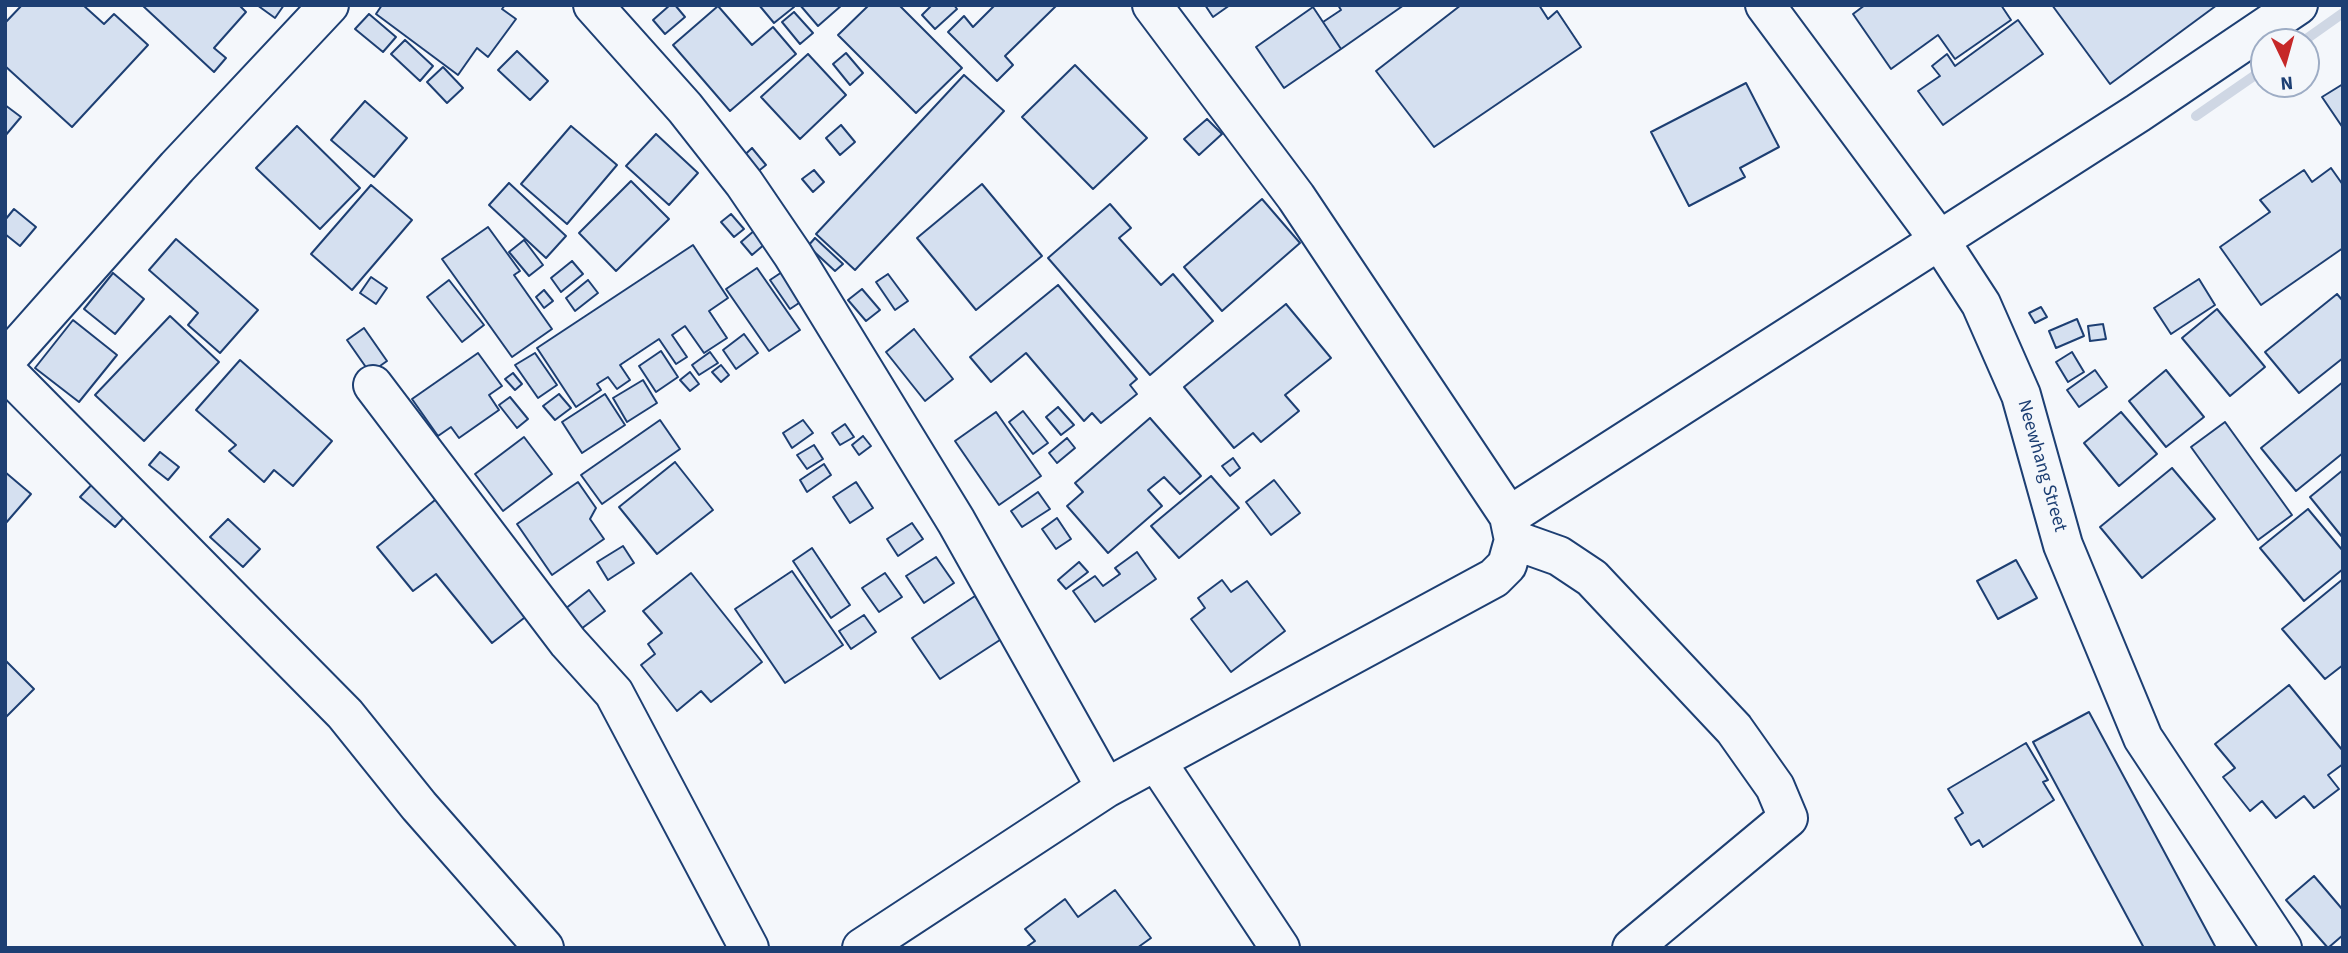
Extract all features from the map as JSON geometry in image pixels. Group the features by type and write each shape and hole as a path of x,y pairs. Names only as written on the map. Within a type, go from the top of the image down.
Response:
{"street":[{"path":"5,361 177,167 329,5"},
{"path":"593,5 685,108 744,183 793,256 956,521 1106,788"},
{"path":"1152,5 1296,197 1512,528 1592,578 1734,729 1774,787 1788,818 1632,948"},
{"name":"Neewhang Street","path":"1765,5 1940,241 1981,304 2021,395 2063,545 2143,738 2282,948"},
{"path":"862,948 1106,788 1494,578 1507,565 1512,528 2298,5"},
{"path":"5,370 345,714 419,806 544,948"},
{"path":"373,385 568,642 614,693 748,948"},
{"path":"1156,761 1280,948"}],"building":[{"path":"22,5 83,5 104,24 114,14 148,45 72,127 5,66 5,23"},
{"path":"142,5 239,5 246,12 214,48 226,58 214,72"},
{"path":"257,5 284,5 275,18"},
{"path":"382,5 505,5 502,9 516,19 488,57 477,48 458,75 376,14"},
{"path":"670,5 675,5 685,17 665,34 653,20"},
{"path":"759,5 792,5 794,7 774,23"},
{"path":"800,5 842,5 818,26"},
{"path":"869,5 899,5 962,68 916,113 838,35"},
{"path":"932,5 954,5 957,9 935,29 922,15"},
{"path":"995,5 1057,5 1005,56 1013,65 997,81 948,32 964,16 973,27"},
{"path":"1205,5 1230,5 1213,17"},
{"path":"1338,5 1404,5 1341,49 1323,22 1341,10"},
{"path":"1461,5 1539,5 1548,19 1557,11 1581,47 1434,147 1376,71"},
{"path":"1865,5 2001,5 2011,20 1955,59 1938,35 1891,69 1853,14"},
{"path":"2052,5 2217,5 2110,84"},
{"path":"718,6 752,45 773,27 796,54 730,111 673,45"},
{"path":"1313,7 1341,49 1284,88 1256,47"},
{"path":"794,12 813,33 800,44 782,22"},
{"path":"369,14 396,37 383,52 355,29"},
{"path":"2018,20 2043,54 1943,125 1918,91 1940,76 1932,66 1947,54 1955,66"},
{"path":"405,40 433,66 420,81 391,54"},
{"path":"517,51 548,81 530,100 498,70"},
{"path":"846,53 863,73 850,85 833,64"},
{"path":"808,54 846,95 800,139 761,97"},
{"path":"1075,65 1147,138 1093,189 1022,117"},
{"path":"443,67 463,88 447,103 427,82"},
{"path":"964,75 1004,111 855,270 816,234"},
{"path":"1746,83 1779,147 1740,168 1745,177 1689,206 1651,132"},
{"path":"2343,84 2343,128 2322,97"},
{"path":"365,101 407,138 374,177 331,140"},
{"path":"5,105 21,117 5,136"},
{"path":"1207,119 1222,134 1199,155 1184,139"},
{"path":"841,125 855,142 840,155 826,138"},
{"path":"297,126 360,188 320,229 256,168"},
{"path":"571,126 617,165 567,224 521,184"},
{"path":"656,134 698,173 669,205 626,166"},
{"path":"752,148 766,165 751,177 737,162"},
{"path":"2331,168 2343,185 2343,248 2261,305 2220,247 2270,212 2260,200 2304,170 2312,182"},
{"path":"814,170 824,182 813,192 802,179"},
{"path":"631,181 669,219 616,271 579,233"},
{"path":"509,183 566,236 546,258 489,205"},
{"path":"982,184 1042,256 976,310 917,238"},
{"path":"371,185 412,220 352,290 311,254"},
{"path":"1262,199 1300,243 1222,311 1184,267"},
{"path":"1110,204 1131,228 1119,238 1161,285 1173,274 1213,321 1150,375 1048,258"},
{"path":"14,209 36,227 20,246 5,234 5,220"},
{"path":"731,214 744,229 734,237 721,222"},
{"path":"488,227 520,271 514,275 552,329 512,357 442,259"},
{"path":"755,230 766,243 752,255 741,242"},
{"path":"815,238 843,264 835,271 808,246"},
{"path":"176,239 258,310 220,353 188,325 198,313 149,270"},
{"path":"524,240 543,265 529,276 509,252"},
{"path":"693,245 728,298 709,311 727,338 704,353 685,326 672,335 687,357 676,364 659,339 620,365 630,380 617,389 608,377 597,384 601,390 576,407 537,348"},
{"path":"572,261 583,274 561,292 551,278"},
{"path":"757,268 800,330 769,351 726,289"},
{"path":"782,272 802,301 790,309 770,280"},
{"path":"113,273 144,299 115,334 84,309"},
{"path":"888,274 908,301 895,310 876,282"},
{"path":"371,277 387,288 376,304 360,293"},
{"path":"2199,279 2215,305 2171,334 2154,308"},
{"path":"449,280 484,325 462,342 427,297"},
{"path":"588,280 598,293 575,311 566,298"},
{"path":"1058,285 1137,379 1130,385 1137,394 1101,423 1092,413 1084,421 1026,353 991,382 970,357"},
{"path":"862,289 880,310 866,321 848,300"},
{"path":"544,290 553,301 544,308 536,297"},
{"path":"2337,294 2343,301 2343,358 2299,393 2265,352"},
{"path":"1286,304 1331,358 1285,395 1299,411 1261,442 1253,433 1234,448 1184,387"},
{"path":"2041,307 2047,317 2035,323 2029,313"},
{"path":"2217,309 2265,367 2230,396 2182,338"},
{"path":"170,316 219,362 144,441 95,395"},
{"path":"2077,319 2084,336 2056,348 2049,331"},
{"path":"73,320 117,355 79,402 35,368"},
{"path":"2103,324 2106,339 2090,341 2088,326"},
{"path":"364,328 387,361 370,373 347,340"},
{"path":"914,329 953,379 925,401 886,352"},
{"path":"744,334 758,353 736,369 723,350"},
{"path":"661,351 678,377 656,392 639,366"},
{"path":"710,352 718,363 699,375 692,365"},
{"path":"2072,352 2084,372 2068,382 2056,362"},
{"path":"478,353 502,386 489,395 499,410 459,438 451,427 438,436 412,399"},
{"path":"535,353 557,385 538,398 515,365"},
{"path":"240,360 332,441 293,486 274,470 264,482 229,451 236,445 196,410"},
{"path":"721,365 729,375 721,382 712,372"},
{"path":"2095,370 2107,387 2079,407 2067,390"},
{"path":"2166,370 2204,417 2166,447 2129,401"},
{"path":"690,372 699,384 690,391 680,380"},
{"path":"513,373 522,384 515,390 505,379"},
{"path":"643,380 657,403 627,422 613,398"},
{"path":"2343,382 2343,453 2296,491 2261,448"},
{"path":"559,394 571,408 555,420 543,406"},
{"path":"605,394 625,425 582,453 562,422"},
{"path":"510,397 528,419 517,428 499,405"},
{"path":"1058,407 1074,425 1061,435 1046,417"},
{"path":"1023,411 1048,443 1033,454 1009,422"},
{"path":"996,412 1041,476 999,505 955,441"},
{"path":"2121,412 2157,454 2119,486 2084,443"},
{"path":"1150,418 1201,476 1180,494 1164,477 1148,490 1162,506 1108,553 1067,506 1083,492 1075,483"},
{"path":"660,420 680,449 602,504 581,475"},
{"path":"803,420 813,433 792,448 783,433"},
{"path":"2225,422 2292,515 2258,540 2191,447"},
{"path":"845,424 854,437 840,445 832,433"},
{"path":"863,436 871,446 859,455 852,445"},
{"path":"524,437 552,474 503,511 475,474"},
{"path":"1067,438 1075,448 1057,463 1049,453"},
{"path":"814,445 823,459 807,469 797,455"},
{"path":"160,452 179,467 168,480 149,465"},
{"path":"1233,458 1240,468 1230,476 1222,466"},
{"path":"675,462 713,510 657,554 619,507"},
{"path":"824,464 831,475 807,492 800,480"},
{"path":"2172,468 2215,519 2142,578 2100,527"},
{"path":"2343,470 2343,538 2310,497"},
{"path":"5,472 31,494 5,524"},
{"path":"1211,476 1239,508 1179,558 1151,526"},
{"path":"99,477 133,507 115,527 80,497"},
{"path":"1274,480 1300,513 1271,535 1246,502"},
{"path":"578,482 596,508 590,519 604,539 552,575 517,524"},
{"path":"856,482 873,508 850,523 833,497"},
{"path":"1038,492 1050,509 1022,527 1011,511"},
{"path":"440,496 533,611 492,643 436,574 413,591 377,547"},
{"path":"2308,509 2343,551 2343,569 2304,601 2260,548"},
{"path":"1057,518 1071,539 1056,549 1042,529"},
{"path":"228,519 260,549 243,567 210,537"},
{"path":"912,523 923,539 898,556 887,539"},
{"path":"623,546 634,563 608,580 597,562"},
{"path":"812,548 850,605 831,618 793,561"},
{"path":"1137,552 1156,579 1095,622 1073,591 1095,576 1103,586 1120,574 1115,568"},
{"path":"936,557 954,583 924,603 906,576"},
{"path":"2016,560 2037,598 1998,619 1977,581"},
{"path":"1079,562 1088,572 1066,589 1058,580"},
{"path":"792,571 843,645 785,683 735,609"},
{"path":"691,573 762,662 711,702 701,691 677,711 641,665 655,654 648,644 662,633 643,611"},
{"path":"885,573 902,597 879,612 862,588"},
{"path":"2343,579 2343,665 2325,679 2282,629"},
{"path":"1222,580 1231,592 1247,581 1285,631 1231,672 1191,619 1205,608 1198,598"},
{"path":"589,590 605,611 581,629 565,609"},
{"path":"975,596 1003,638 940,679 912,638"},
{"path":"864,615 876,632 851,649 839,631"},
{"path":"5,660 34,689 5,718"},
{"path":"2289,685 2343,751 2343,764 2328,775 2339,789 2314,808 2304,796 2276,818 2262,801 2250,811 2223,777 2235,768 2215,744"},
{"path":"2089,712 2216,948 2144,948 2033,742"},
{"path":"2026,743 2048,780 2043,782 2054,800 1983,847 1979,840 1971,845 1955,818 1963,813 1948,789"},
{"path":"2314,876 2343,910 2343,935 2328,948 2286,900"},
{"path":"1115,890 1151,938 1137,948 1025,948 1035,941 1025,929 1065,899 1078,917"}],"waterway":[{"path":"2320,29 2343,13"},
{"path":"2196,116 2250,79"}]}
